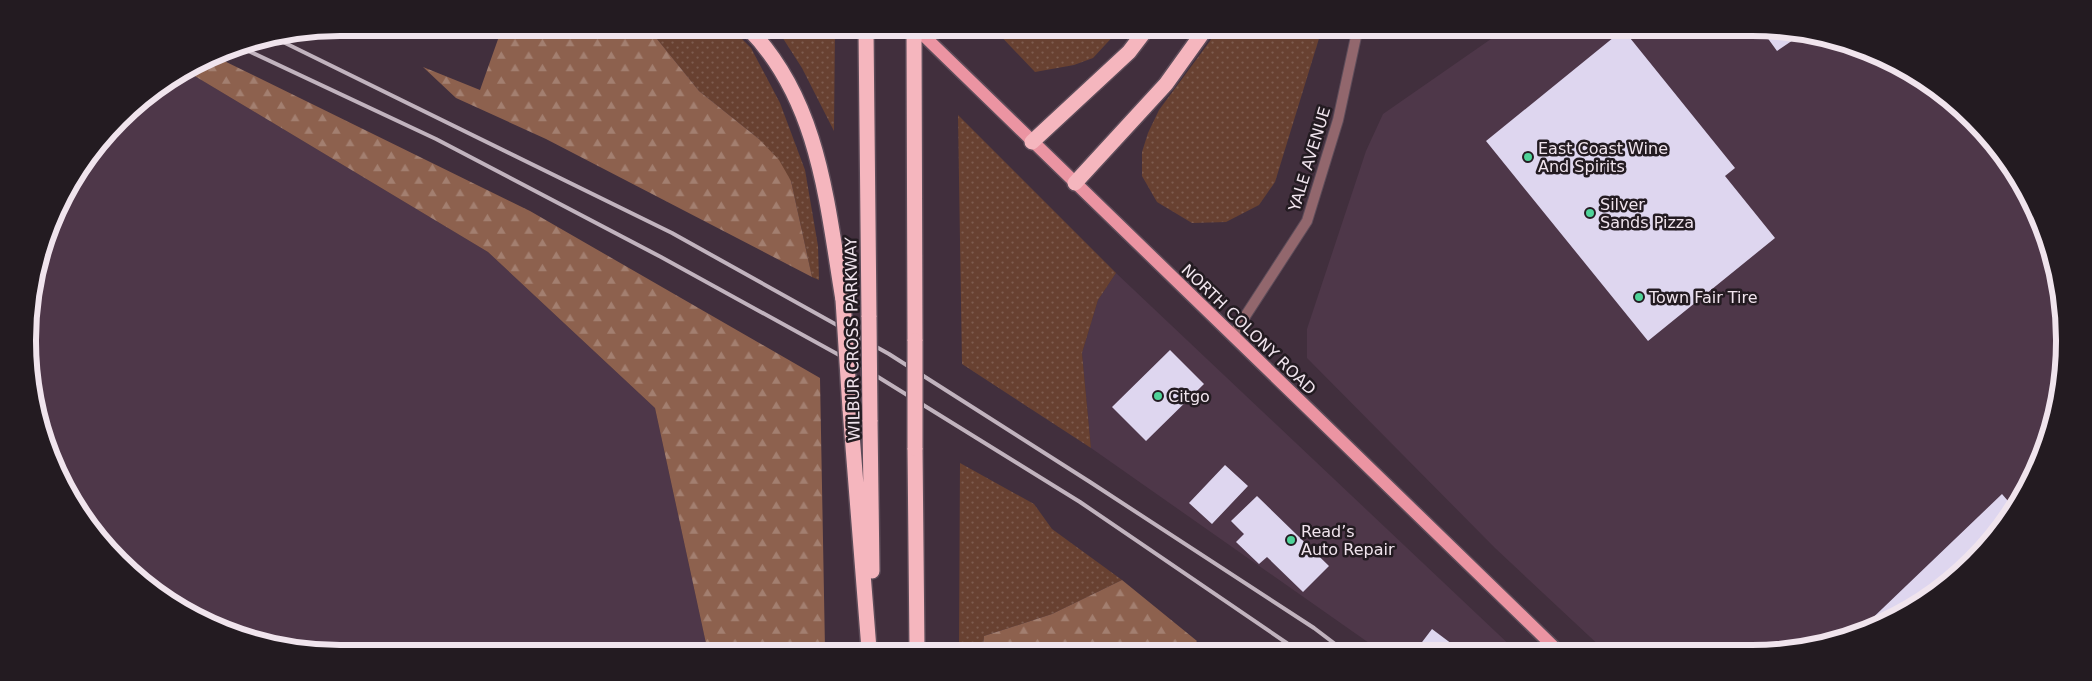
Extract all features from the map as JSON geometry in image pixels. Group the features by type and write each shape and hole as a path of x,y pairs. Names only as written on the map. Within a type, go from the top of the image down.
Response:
{"highway":[{"path":"755,36 775,59 794,92 810,132 823,178 843,300 850,409 871,645"},
{"name":"WILBUR CROSS PARKWAY","path":"866,36 870,317 871,645"},
{"path":"914,36 914,341 917,645"},
{"path":"1032,142 1129,52 1141,36"},
{"path":"1075,183 1166,84 1200,36"}],"main road":[{"name":"NORTH COLONY ROAD","path":"924,36 1552,645"}],"street":[{"name":"YALE AVENUE","path":"1233,335 1307,221 1338,120 1356,36"}],"shaded area":[{"path":"655,36 739,36 751,48 780,103 805,170 818,246 819,280 812,277 791,181 759,139 699,91"},
{"path":"781,36 835,36 834,131 802,68"},
{"path":"1001,36 1113,36 1093,58 1074,65 1035,72"},
{"path":"1212,36 1320,36 1275,182 1259,205 1226,222 1192,223 1157,202 1142,176 1142,152 1148,133 1159,110"},
{"path":"1495,36 1751,36 1791,39 1849,52 1904,77 1937,99 1967,125 1993,155 2015,188 2040,243 2050,281 2055,321 2056,340 2053,380 2040,438 2015,493 1993,526 1967,556 1937,582 1904,604 1849,629 1811,639 1771,644 1599,645 1495,548 1307,358 1307,329 1366,151 1383,114"},
{"path":"193,75 488,252 655,408 706,645 340,645 281,639 224,622 171,593 125,556 88,510 59,457 42,400 36,340 42,281 59,224 77,188 99,155 125,125 155,99"},
{"path":"958,115 1116,273 1098,300 1082,353 1091,448 962,364"},
{"path":"1116,273 1510,645 1372,645 1091,448 1082,353 1098,300"},
{"path":"960,463 1034,504 1052,529 1122,580 1052,614 984,636 983,645 959,645"}],"green space":[{"path":"499,36 655,36 699,91 759,139 779,160 791,181 812,277 546,139 456,98 423,67 480,90"},
{"path":"222,60 530,211 820,378 825,645 706,645 655,408 488,252 193,75"},
{"path":"1122,580 1197,641 1194,645 983,645 984,636 1052,614"}],"building":[{"path":"1615,36 1628,36 1735,168 1725,176 1775,238 1648,341 1486,141"},
{"path":"1767,37 1794,39 1777,51"},
{"path":"1170,350 1204,384 1146,441 1112,407"},
{"path":"1225,465 1248,486 1212,524 1189,503"},
{"path":"2002,494 2009,502 1993,526 1967,556 1921,593 1869,622"},
{"path":"1257,496 1329,566 1303,592 1267,557 1259,564 1236,542 1244,534 1231,521"},
{"path":"1432,629 1453,645 1420,645"}],"railway":[{"path":"283,42 672,233 889,354 1090,482 1314,628 1336,645"},
{"path":"248,51 436,139 661,257 870,372 1080,502 1290,645"}],"place":[{"name":"East Coast Wine And Spirits","path":"1528,157"},
{"name":"Silver Sands Pizza","path":"1590,213"},
{"name":"Town Fair Tire","path":"1639,297"},
{"name":"Citgo","path":"1158,396"},
{"name":"Read’s Auto Repair","path":"1291,540"}]}
